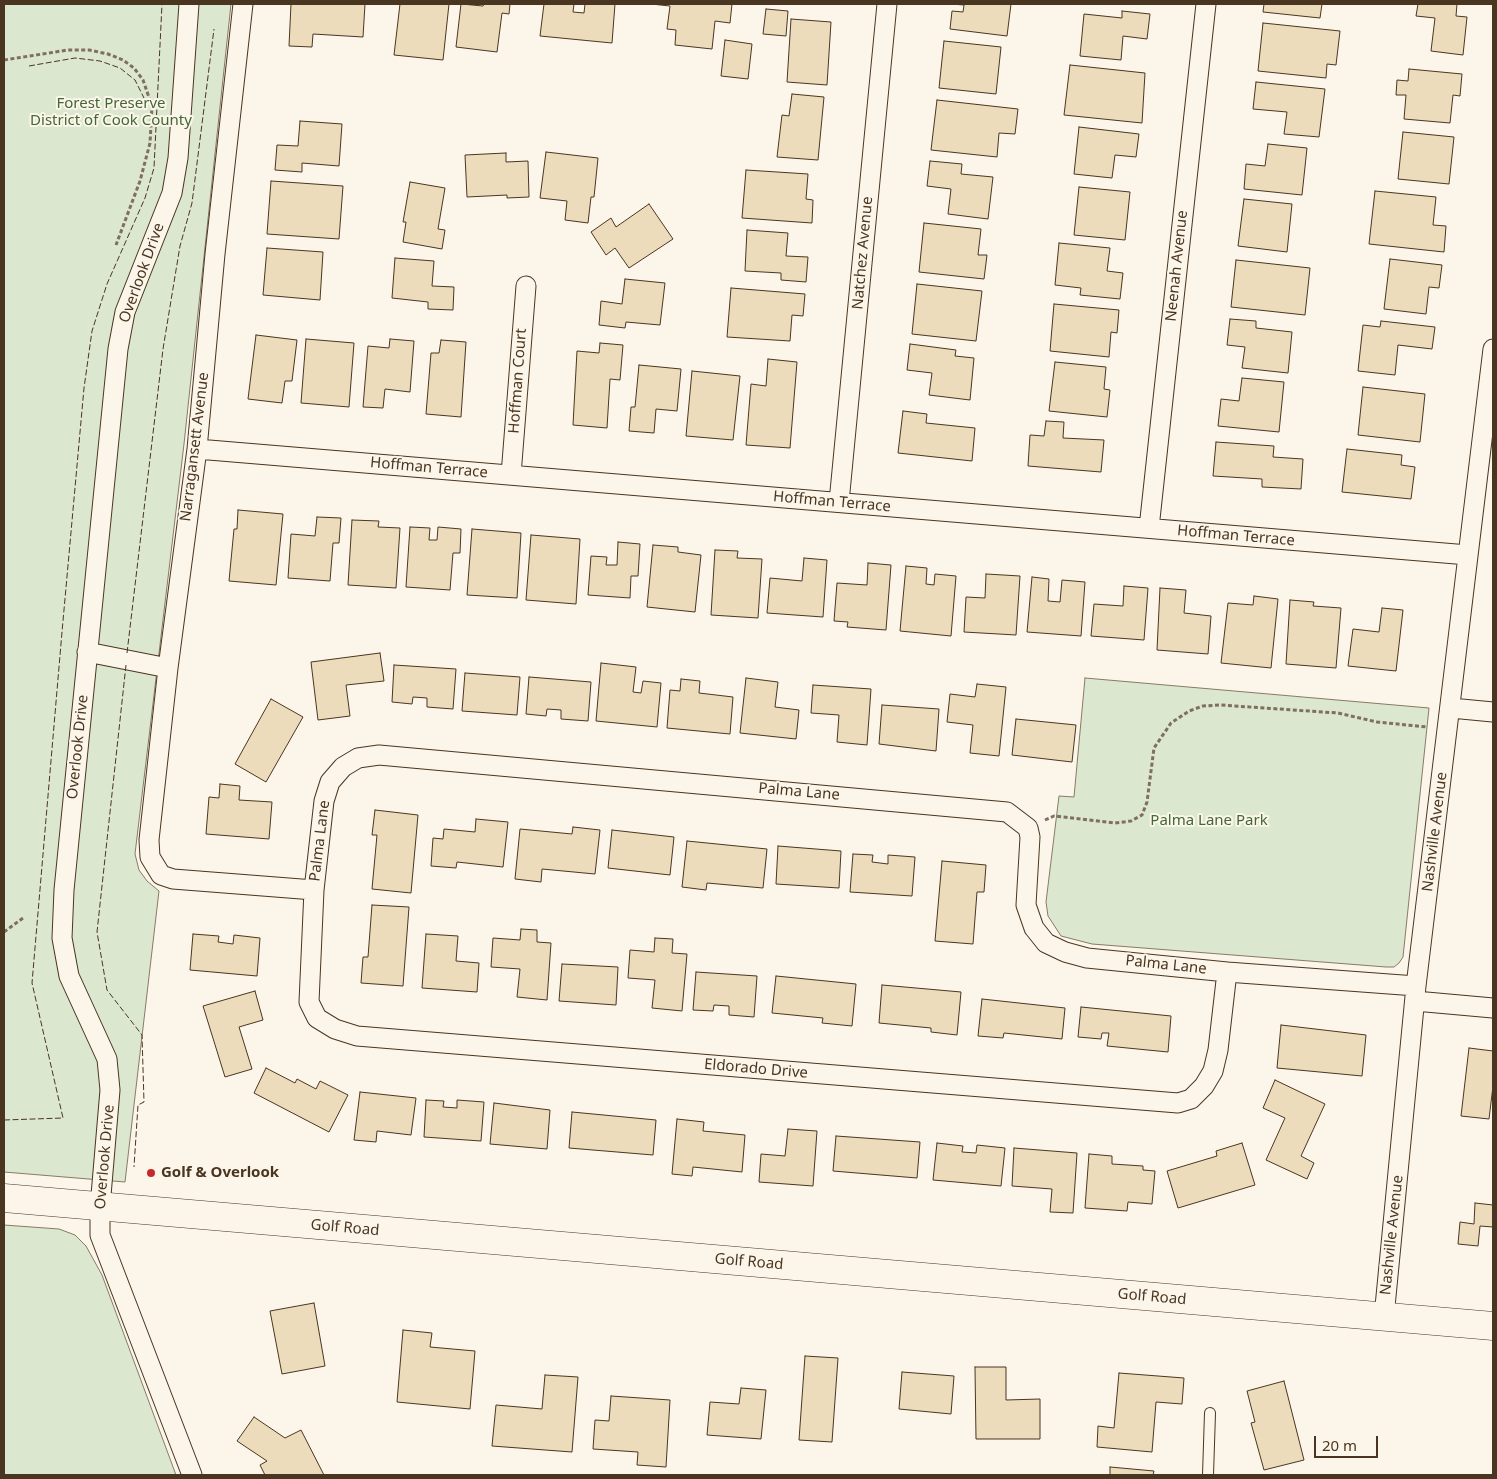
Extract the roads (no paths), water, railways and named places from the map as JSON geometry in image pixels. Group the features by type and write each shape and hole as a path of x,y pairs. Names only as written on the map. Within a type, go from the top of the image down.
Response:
{"main road":[{"name":"Golf Road","path":"4,1198 1493,1326"}],"street":[{"name":"Overlook Drive","path":"189,4 178,158 172,193 125,312 118,348 64,890 62,938 69,976 107,1059 110,1090 109,1126 100,1207 100,1235 192,1475"},
{"name":"Narragansett Avenue","path":"173,879 160,875 155,868 150,857 149,840 168,668 196,449 215,254 243,4"},
{"name":"Natchez Avenue","path":"839,502 887,4"},
{"name":"Neenah Avenue","path":"1149,528 1206,4"},
{"name":"Hoffman Court","path":"511,475 526,286"},
{"name":"Nashville Avenue","path":"1384,1317 1415,993 1493,348"},
{"name":"Hoffman Terrace","path":"196,449 1468,555"},
{"path":"87,652 168,668"},
{"path":"1450,708 1493,712"},
{"name":"Palma Lane","path":"173,879 314,890 324,801 330,782 343,767 358,758 379,755 983,808 1007,812 1028,828 1030,859 1026,905 1034,928 1046,943 1087,958 1415,993 1493,1008"},
{"name":"Eldorado Drive","path":"314,890 309,1002 317,1018 335,1029 357,1036 1178,1103 1191,1100 1204,1086 1212,1071 1218,1050 1226,972"}],"lane":[{"path":"1208,1475 1210,1413"}],"place":[{"name":"Golf & Overlook","path":"151,1173"}],"park label":[{"name":"Forest Preserve District of Cook County","path":"111,112"},
{"name":"Palma Lane Park","path":"1209,821"}]}
